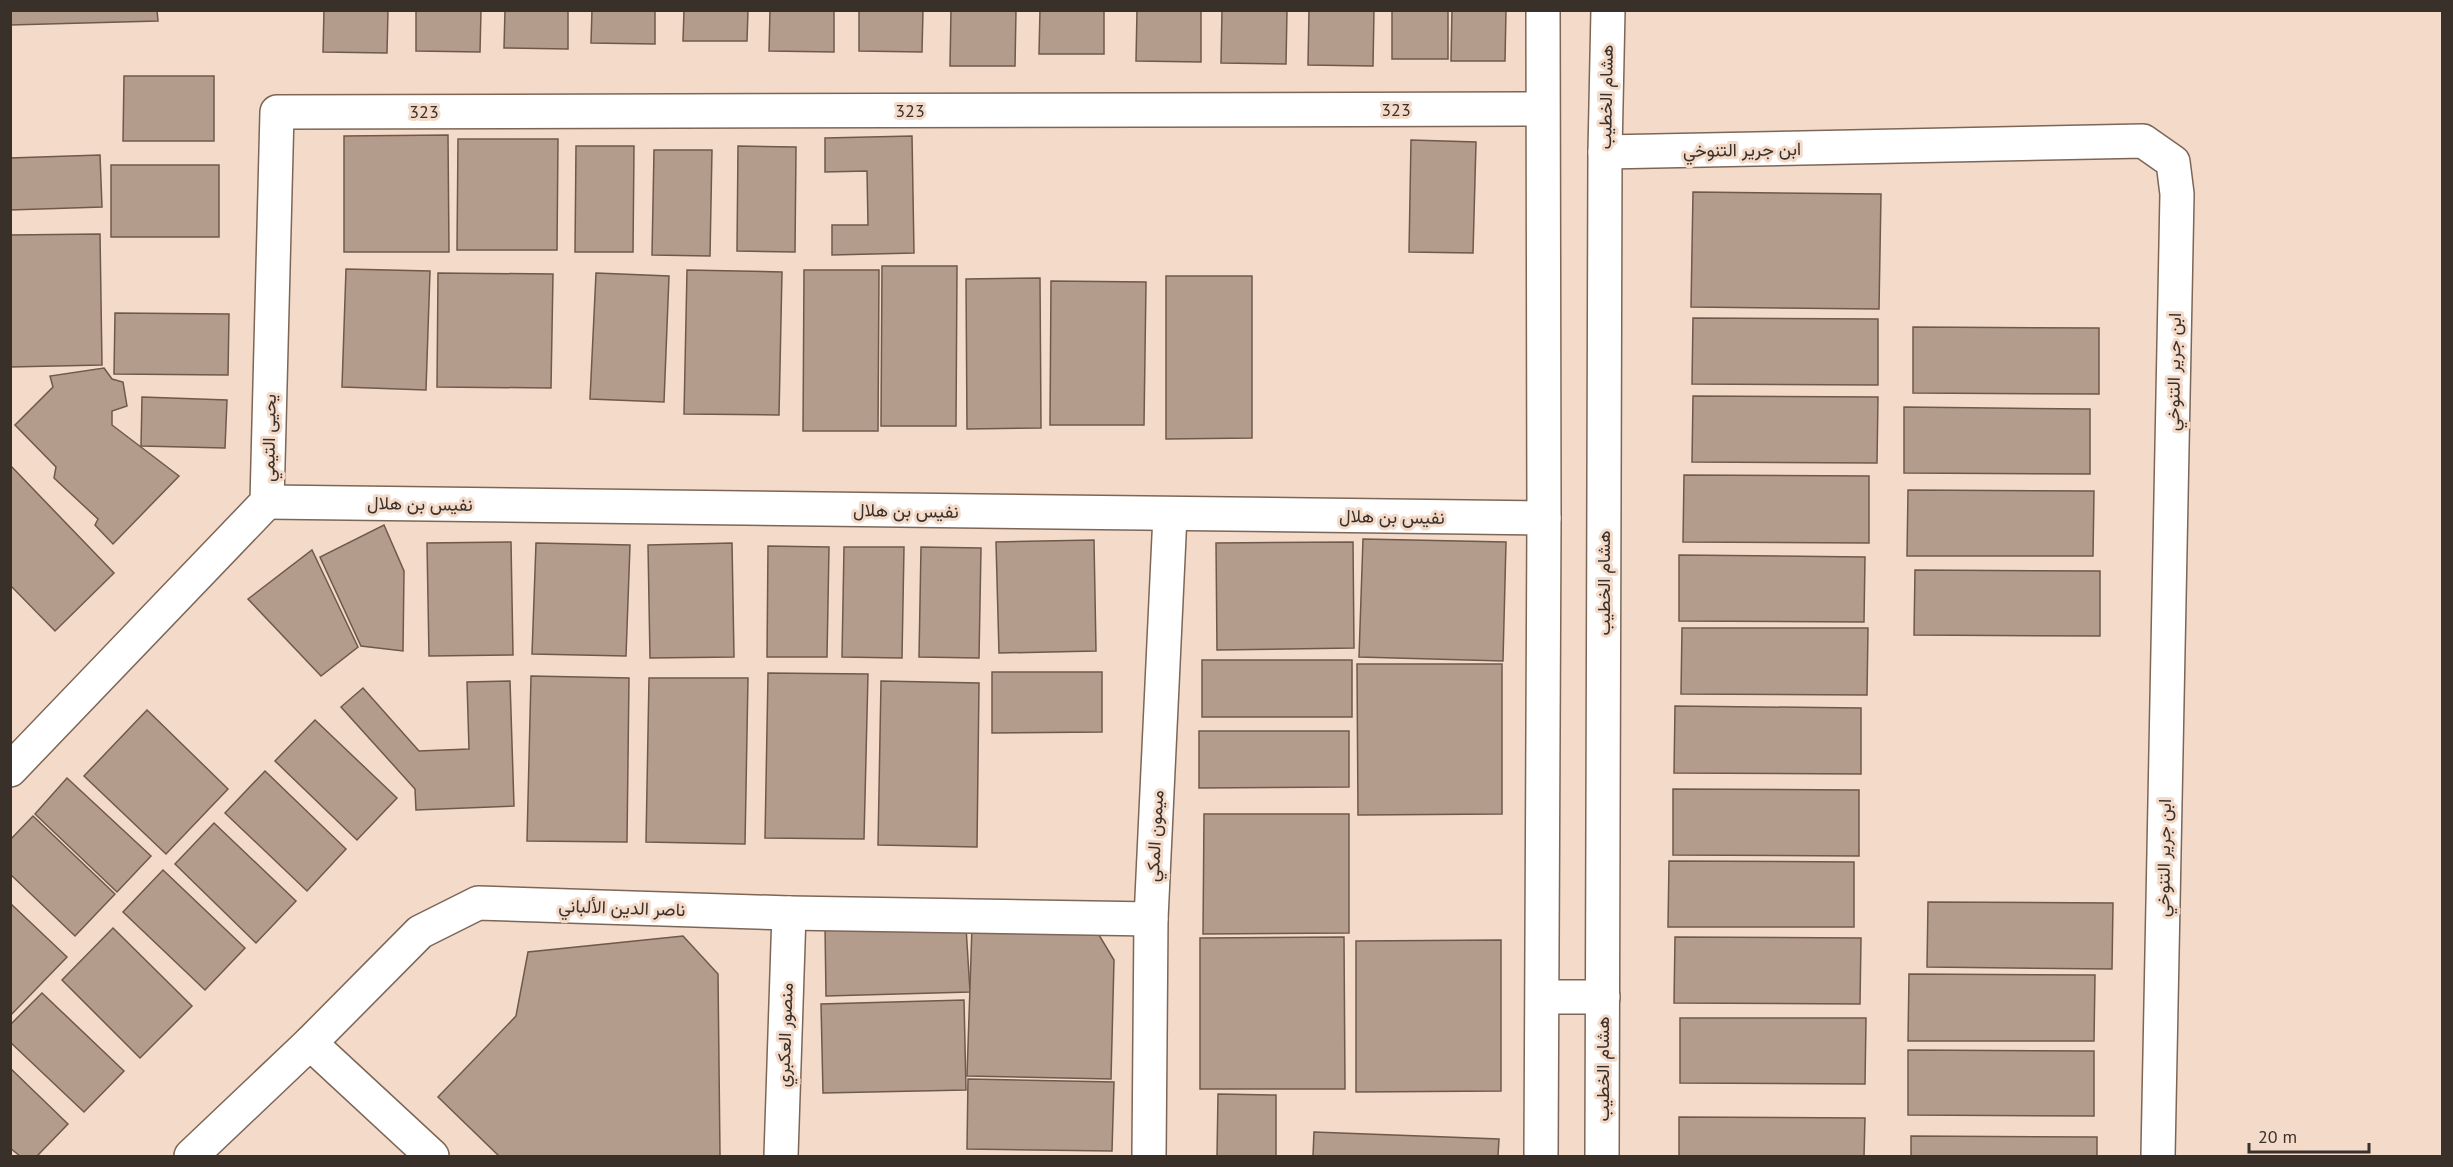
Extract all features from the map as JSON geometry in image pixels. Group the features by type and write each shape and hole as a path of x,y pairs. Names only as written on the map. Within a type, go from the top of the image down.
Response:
{"street":[{"path":"1541,1156 1544,518 1543,10"},
{"name":"هشام الخطيب","path":"1602,1156 1605,152 1608,10"},
{"name":"323","path":"277,112 1542,109"},
{"name":"يحيى التيمي","path":"10,770 267,502 277,112"},
{"name":"ابن جرير التنوخي","path":"1605,152 2143,141 2173,162 2177,206 2158,1156"},
{"name":"نفيس بن هلال","path":"267,502 1544,518"},
{"name":"ميمون المكي","path":"1149,1156 1151,919 1170,515"},
{"name":"ناصر الدين الألباني","path":"191,1156 310,1043 420,932 478,903 789,913 1151,919"},
{"name":"منصور العكبري","path":"781,1156 789,913"},
{"path":"1543,997 1603,997"},
{"path":"310,1043 432,1156"}],"building":[{"path":"10,10 157,10 158,21 10,25"},
{"path":"324,10 388,10 387,53 323,52"},
{"path":"416,10 481,10 480,52 416,51"},
{"path":"505,10 568,10 568,49 504,48"},
{"path":"592,10 655,10 655,44 591,43"},
{"path":"684,10 748,10 747,41 683,41"},
{"path":"770,10 834,10 834,52 769,51"},
{"path":"859,10 923,10 922,52 859,51"},
{"path":"951,10 1016,10 1015,66 950,66"},
{"path":"1040,10 1104,10 1104,54 1039,54"},
{"path":"1137,10 1201,10 1201,62 1136,61"},
{"path":"1222,10 1287,10 1286,64 1221,63"},
{"path":"1309,10 1374,10 1373,66 1308,65"},
{"path":"1392,10 1448,10 1448,59 1392,59"},
{"path":"1452,10 1506,10 1505,61 1451,61"},
{"path":"124,76 214,76 214,141 123,141"},
{"path":"448,135 449,252 344,252 344,136"},
{"path":"912,136 914,253 832,255 832,225 868,225 867,171 825,172 825,138"},
{"path":"458,139 558,139 557,250 457,250"},
{"path":"1411,140 1476,142 1473,253 1409,252"},
{"path":"576,146 634,146 633,252 575,252"},
{"path":"738,146 796,147 795,252 737,251"},
{"path":"654,150 712,150 710,256 652,255"},
{"path":"100,155 102,207 10,210 10,158"},
{"path":"111,165 219,165 219,237 111,237"},
{"path":"1693,192 1881,194 1879,309 1691,307"},
{"path":"100,234 102,365 10,367 10,235"},
{"path":"882,266 957,266 956,426 881,426"},
{"path":"346,269 430,271 426,390 342,387"},
{"path":"687,270 782,272 779,415 684,414"},
{"path":"804,270 879,270 878,431 803,431"},
{"path":"438,273 553,274 551,388 437,387"},
{"path":"596,273 669,276 664,402 590,399"},
{"path":"1166,276 1252,276 1252,438 1166,439"},
{"path":"1040,278 1041,428 967,429 966,279"},
{"path":"1051,281 1146,282 1144,425 1050,425"},
{"path":"115,313 229,314 228,375 114,374"},
{"path":"1693,318 1878,319 1878,385 1692,384"},
{"path":"1913,327 2099,328 2099,394 1913,393"},
{"path":"104,368 112,379 123,382 127,406 112,411 112,425 179,476 113,544 95,525 98,519 54,478 56,467 15,425 53,387 50,376"},
{"path":"1693,396 1878,397 1877,463 1692,462"},
{"path":"142,397 227,400 225,448 141,446"},
{"path":"1904,407 2090,409 2090,474 1904,473"},
{"path":"10,465 114,573 55,631 10,585"},
{"path":"1684,475 1869,476 1869,543 1683,542"},
{"path":"1908,490 2094,491 2093,556 1907,556"},
{"path":"384,525 404,571 403,651 361,646 320,557"},
{"path":"1363,539 1506,542 1503,661 1359,657"},
{"path":"1094,540 1096,651 999,653 996,542"},
{"path":"511,542 513,655 429,656 427,543"},
{"path":"1353,542 1354,648 1217,650 1216,543"},
{"path":"536,543 630,545 626,656 532,654"},
{"path":"732,543 734,657 650,658 648,545"},
{"path":"768,546 829,547 827,657 767,657"},
{"path":"844,547 904,547 902,658 842,657"},
{"path":"921,547 981,548 979,658 919,657"},
{"path":"312,550 358,647 321,676 248,599"},
{"path":"1679,555 1865,557 1864,622 1679,621"},
{"path":"1915,570 2100,571 2100,636 1914,635"},
{"path":"1682,628 1868,628 1867,695 1681,694"},
{"path":"1202,660 1352,660 1352,717 1202,717"},
{"path":"1357,664 1502,664 1502,814 1358,815"},
{"path":"992,672 1102,672 1102,732 992,733"},
{"path":"768,673 868,674 864,839 765,838"},
{"path":"531,676 629,678 627,842 527,841"},
{"path":"649,678 748,678 745,844 646,842"},
{"path":"510,681 514,806 416,810 415,789 341,707 363,688 419,751 469,749 467,682"},
{"path":"881,681 979,683 977,847 878,845"},
{"path":"1675,706 1861,708 1861,774 1674,773"},
{"path":"147,710 228,789 166,854 84,776"},
{"path":"315,720 397,798 357,840 275,761"},
{"path":"1199,731 1349,731 1349,787 1199,788"},
{"path":"265,771 346,849 307,891 225,813"},
{"path":"67,778 151,856 117,892 35,814"},
{"path":"1673,789 1859,790 1859,856 1673,855"},
{"path":"1204,814 1349,814 1349,933 1203,934"},
{"path":"33,816 115,894 75,936 10,874 10,840"},
{"path":"214,823 296,901 256,943 175,864"},
{"path":"1669,861 1854,862 1854,927 1668,927"},
{"path":"163,870 245,948 205,990 123,912"},
{"path":"1928,902 2113,903 2112,969 1927,967"},
{"path":"10,903 67,957 10,1016"},
{"path":"825,927 966,927 970,992 826,996"},
{"path":"972,927 1096,930 1114,960 1111,1079 967,1076"},
{"path":"113,928 192,1006 140,1058 62,980"},
{"path":"683,936 718,974 720,1156 499,1156 438,1097 516,1016 528,952"},
{"path":"1344,937 1345,1089 1200,1089 1200,938"},
{"path":"1675,937 1861,938 1860,1004 1674,1003"},
{"path":"1501,940 1501,1091 1356,1092 1356,941"},
{"path":"1909,974 2095,975 2094,1041 1908,1041"},
{"path":"42,993 124,1071 84,1112 10,1042 10,1025"},
{"path":"964,1000 966,1090 823,1093 821,1004"},
{"path":"1680,1018 1866,1018 1865,1084 1680,1083"},
{"path":"1908,1050 2094,1051 2094,1116 1908,1115"},
{"path":"10,1068 68,1124 37,1156 20,1156 10,1148"},
{"path":"968,1079 1114,1082 1112,1151 967,1149"},
{"path":"1218,1094 1276,1095 1276,1156 1217,1156"},
{"path":"1679,1117 1865,1118 1864,1156 1679,1156"},
{"path":"1314,1132 1499,1139 1498,1156 1313,1156"},
{"path":"1911,1136 2097,1137 2097,1156 1911,1156"}]}
